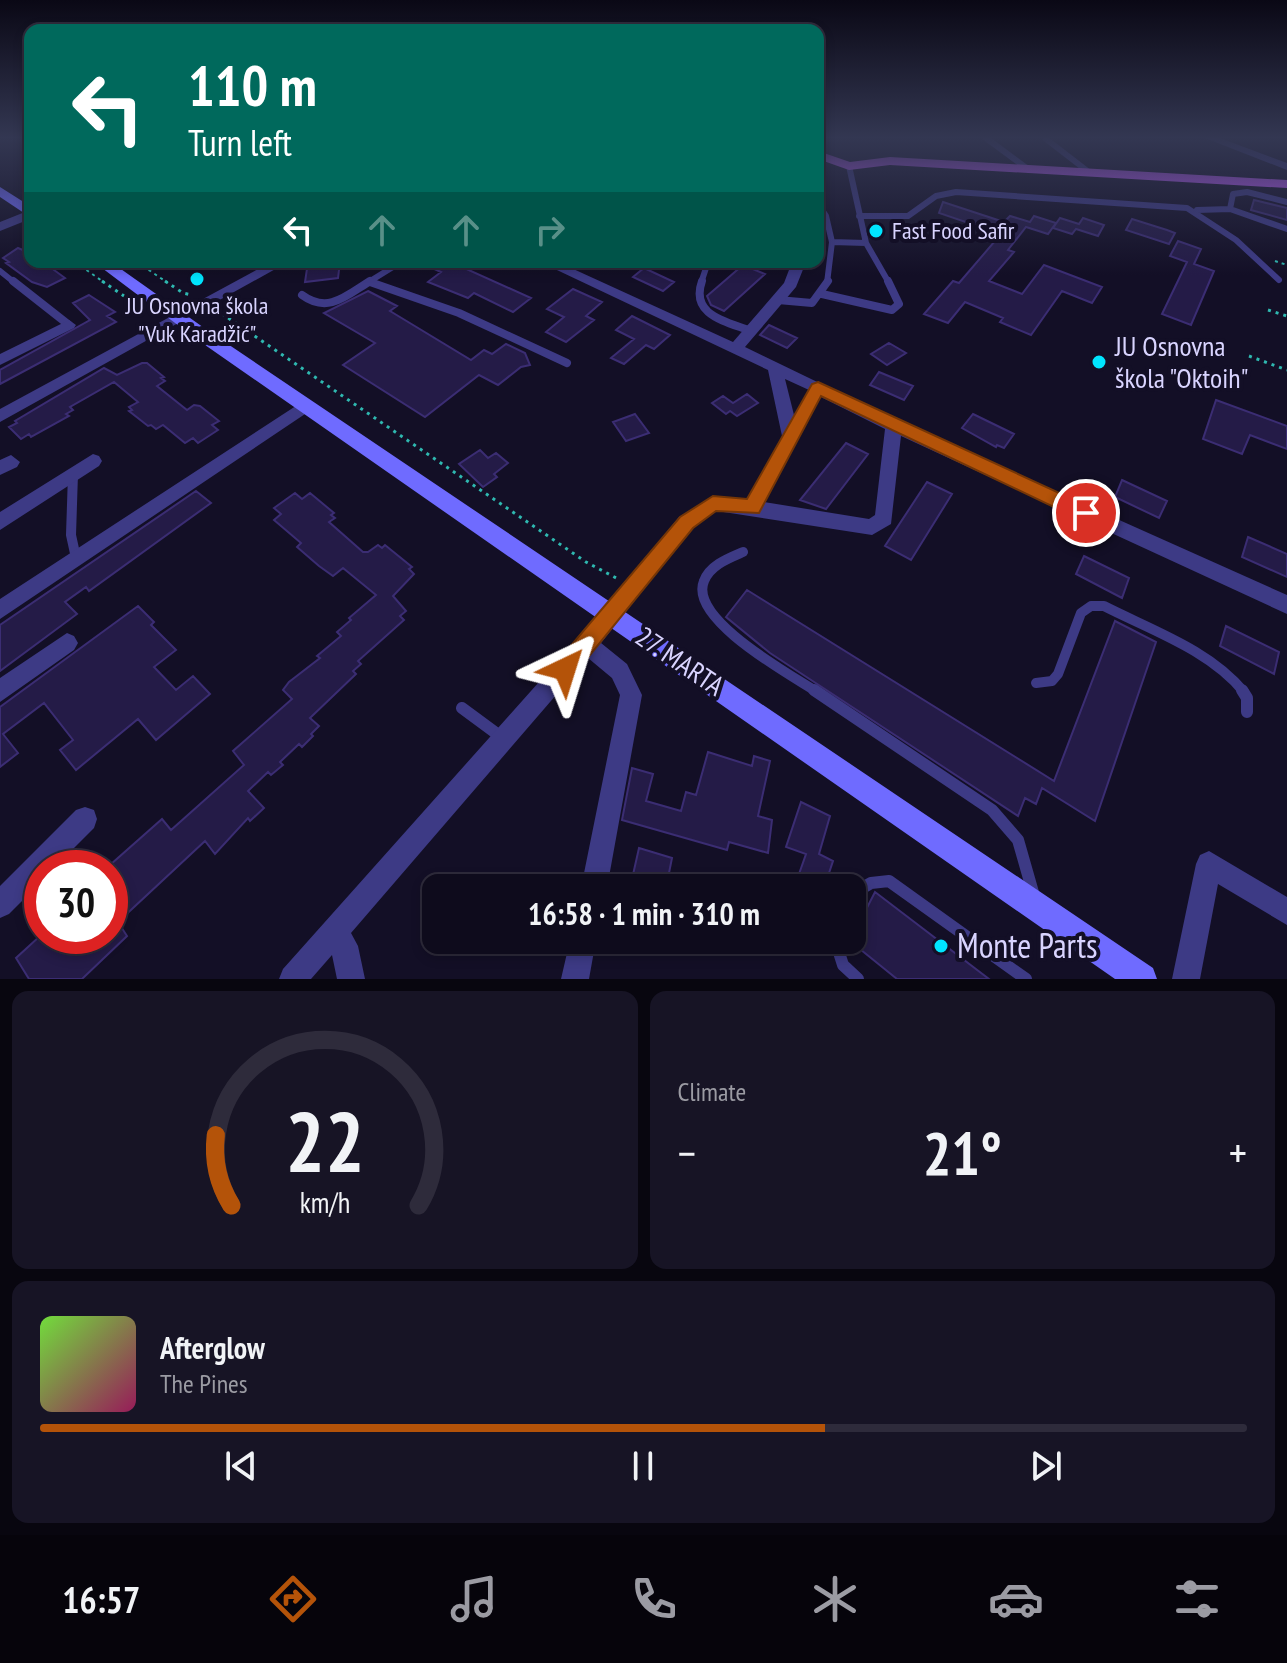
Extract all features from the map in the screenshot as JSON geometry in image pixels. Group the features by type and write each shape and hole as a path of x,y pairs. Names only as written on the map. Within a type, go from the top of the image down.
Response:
{"street":[{"path":"0,191 24,209"},
{"path":"0,227 24,216"},
{"name":"27. MARTA","path":"109,268 305,406 1142,979"},
{"path":"0,416 270,268"},
{"path":"560,268 775,367 894,426 1287,605"},
{"path":"735,349 791,284 797,268"},
{"path":"0,360 69,325"},
{"path":"775,367 790,436"},
{"path":"752,507 818,388"},
{"path":"0,610 305,406"},
{"path":"293,979 612,615 686,522 702,509 726,503 872,527 884,519 894,426"},
{"path":"0,522 93,461"},
{"path":"0,691 67,643"},
{"path":"586,645 616,665 625,675 631,695 597,874"},
{"path":"0,905 85,819"},
{"path":"1186,979 1209,864 1287,912"},
{"path":"334,934 344,946 351,979"},
{"path":"575,979 580,954"}],"lane":[{"path":"822,294 884,310 896,308 897,297 866,243 853,184"},
{"path":"1230,209 1233,194 1240,191 1287,202"},
{"path":"859,216 908,216 936,196 956,192 1179,206 1195,210 1230,209 1287,229"},
{"path":"1195,210 1263,259 1279,280"},
{"path":"778,300 806,304 822,294 833,261 832,242 824,213"},
{"path":"832,242 866,243"},
{"path":"302,295 314,304 331,305 392,268"},
{"path":"706,268 697,295 700,305 721,320 751,331"},
{"path":"0,271 69,325"},
{"path":"370,282 459,313 567,363"},
{"path":"73,474 75,500 69,523 69,540 76,558"},
{"path":"743,552 719,561 705,576 703,596 711,615 735,637 992,810 1018,840 1026,859 1036,907"},
{"path":"1036,683 1052,681 1058,674 1081,613 1091,606 1104,606 1218,667 1248,697 1247,712"},
{"path":"462,708 504,739"},
{"path":"866,886 889,881 1026,979"},
{"path":"839,954 843,965 858,979"}],"path":[{"path":"84,268 126,298"},
{"path":"146,268 183,293"},
{"path":"1268,310 1287,316"},
{"path":"217,313 586,562 634,588"},
{"path":"1249,356 1287,370"}],"building":[{"path":"1254,200 1287,208 1287,220 1251,210"},
{"path":"943,202 1004,222 1010,216 1030,222 1034,216 1056,223 1048,234 1026,227 1008,250 1014,252 989,281 1022,294 1044,265 1102,287 1092,303 1062,291 1031,335 1000,322 1003,318 965,302 948,323 924,314 953,281 959,283 1001,234 939,213"},
{"path":"1060,218 1079,224 1083,218 1104,225 1098,236 1076,229 1072,234 1053,228"},
{"path":"1132,219 1175,233 1169,244 1126,230"},
{"path":"1178,241 1201,249 1194,264 1214,271 1191,325 1162,314 1187,262 1170,256"},
{"path":"18,248 24,250 24,268 51,268 65,278 47,287 32,282 3,258"},
{"path":"307,268 339,268 338,278 305,282"},
{"path":"432,268 464,268 531,298 513,312 474,293 468,298 428,282 441,272"},
{"path":"644,268 674,282 663,291 633,277"},
{"path":"740,268 750,268 765,274 724,311 711,305 707,296"},
{"path":"573,289 602,302 586,316 594,320 566,342 546,332 564,317 547,309"},
{"path":"368,291 397,306 390,311 471,360 484,350 492,354 506,344 525,353 530,365 521,367 498,385 479,375 425,417 343,365 375,343 324,313"},
{"path":"89,295 115,312 107,316 116,322 0,384 0,370 90,320 73,303"},
{"path":"632,316 670,335 654,349 646,345 624,364 611,358 634,339 616,330"},
{"path":"769,325 797,338 787,348 760,335"},
{"path":"889,343 906,353 887,365 871,354"},
{"path":"147,363 164,377 161,378 165,381 157,386 187,410 194,405 200,406 219,421 212,425 218,430 198,443 193,438 185,443 163,425 156,429 148,426 129,411 132,410 129,407 138,402 114,382 70,407 73,410 66,414 69,416 31,437 29,434 21,439 9,427 104,368 117,375"},
{"path":"879,372 913,386 904,400 870,385"},
{"path":"747,394 758,403 737,416 730,411 726,414 712,403 723,396 733,403"},
{"path":"1216,400 1287,426 1287,449 1250,435 1242,454 1203,439"},
{"path":"635,414 649,433 626,441 613,422"},
{"path":"973,414 1014,434 1004,448 996,447 962,428"},
{"path":"846,443 868,454 826,509 800,500"},
{"path":"480,450 488,458 496,453 508,463 494,474 497,477 483,487 459,464"},
{"path":"1122,480 1167,501 1159,518 1115,497"},
{"path":"927,482 952,494 911,560 885,546"},
{"path":"196,491 211,503 89,591 86,587 65,602 77,614 0,671 0,625"},
{"path":"295,493 302,499 310,493 334,513 331,515 335,518 329,522 363,552 385,545 412,567 409,569 414,574 393,596 406,611 400,616 404,620 358,661 361,664 353,671 356,674 310,718 319,726 311,734 313,736 302,747 299,744 280,762 283,765 271,775 268,772 248,791 264,808 250,821 248,818 215,854 205,841 128,913 127,850 162,819 171,830 244,765 233,751 292,699 283,690 289,682 320,658 317,656 341,636 337,632 351,620 349,618 376,595 343,568 333,576 319,566 297,547 301,543 274,520 281,514 274,508"},
{"path":"1248,537 1287,554 1287,577 1242,557"},
{"path":"1084,556 1129,578 1122,598 1076,574"},
{"path":"747,590 1054,781 1115,621 1156,642 1095,821 1042,788 1036,804 1025,798 1018,816 770,653 726,617"},
{"path":"138,606 154,622 151,625 176,650 154,667 176,690 193,676 210,694 156,740 138,719 76,770 60,750 73,740 44,703 3,734 18,753 0,767 0,707"},
{"path":"1226,626 1279,652 1274,674 1220,646"},
{"path":"708,752 752,766 754,756 770,761 758,816 772,820 768,853 729,842 727,850 622,820 632,768 653,774 646,801 681,811 686,792 696,795"},
{"path":"801,802 830,816 819,854 833,861 829,874 799,874 806,854 786,847"},
{"path":"639,848 672,858 669,874 633,874"},
{"path":"875,892 989,979 897,979 866,954 866,910"},
{"path":"24,951 24,954 108,954 82,979 29,979 16,958"}],"place":[{"name":"Fast Food Safir","path":"876,231"},
{"name":"JU Osnovna škola \"Vuk Karadžić\"","path":"197,279"},
{"name":"JU Osnovna škola \"Oktoih\"","path":"1099,362"},
{"name":"Monte Parts","path":"941,946"}],"route":[{"path":"565,669 686,522 713,504 752,507 818,388 1086,513"}]}
